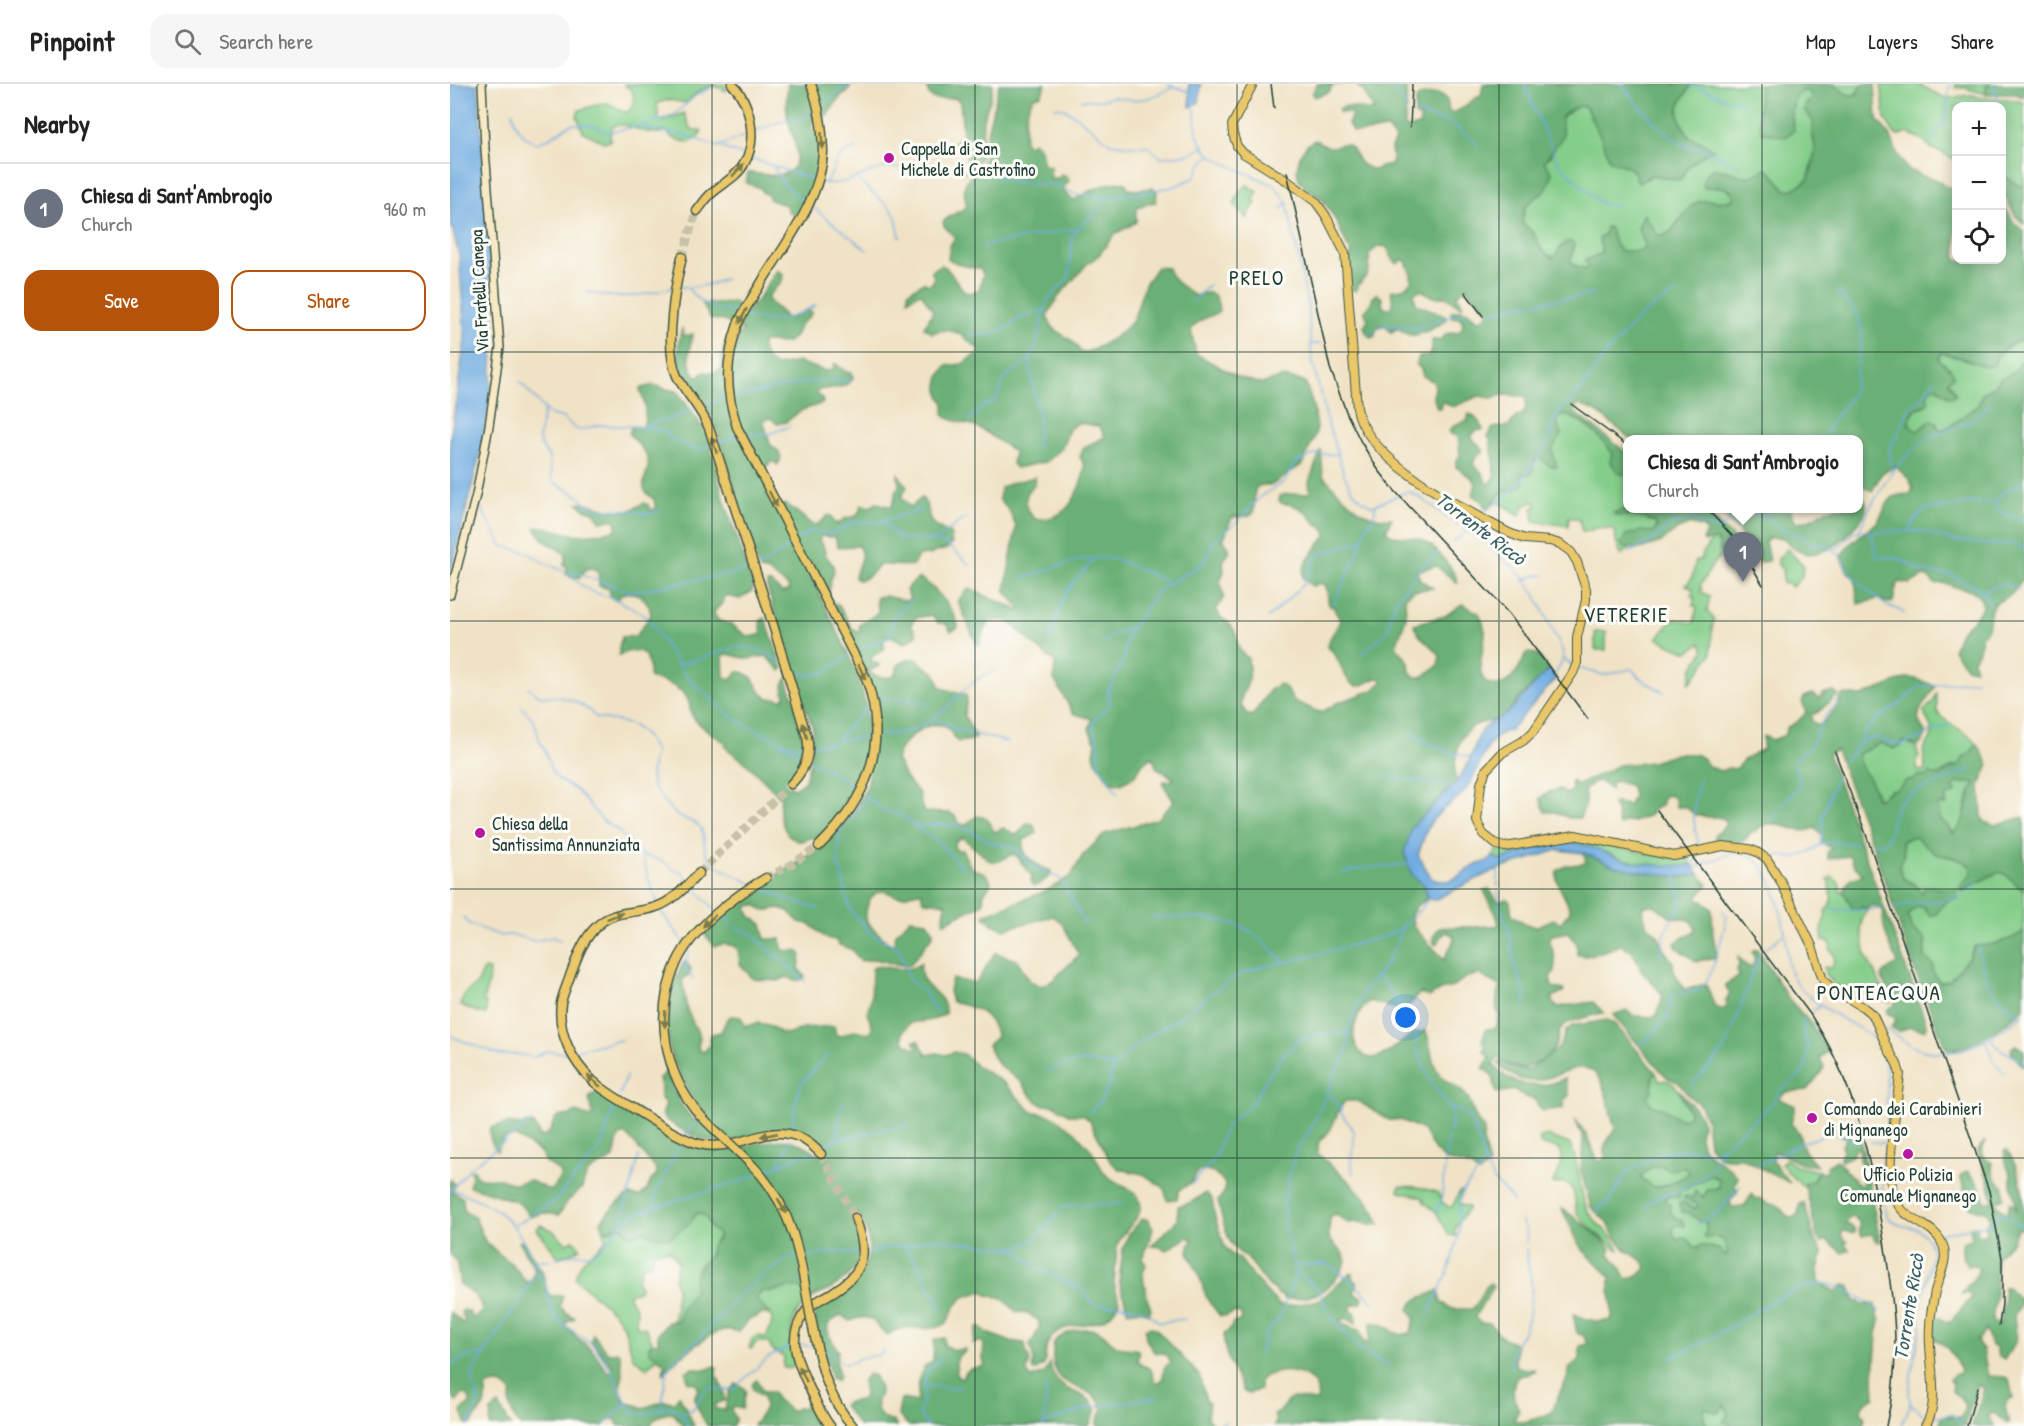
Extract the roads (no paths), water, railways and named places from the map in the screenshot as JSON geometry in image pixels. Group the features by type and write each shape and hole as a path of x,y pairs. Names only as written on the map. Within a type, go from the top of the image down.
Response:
{"highway":[{"path":"697,211 713,192 744,165 749,150 751,132 748,111 744,100 732,84"},
{"path":"811,84 819,111 823,152 813,194 739,322 728,372 730,402 737,428 862,670 873,705 875,738 873,757 866,781 850,811 819,846"},
{"path":"682,256 677,277 670,343 672,363 709,428 770,613 807,737 808,750 805,763 791,784"},
{"path":"699,873 677,895 663,904 612,916 599,924 589,935 581,947 561,1003 561,1022 566,1042 573,1056 593,1081 683,1138 714,1146 734,1144 768,1134 785,1133 798,1136 811,1144 820,1154"},
{"path":"766,878 749,888 705,924 677,962 667,992 666,1041 674,1072 681,1087 701,1116 760,1174 783,1206 795,1239 820,1363 838,1407 853,1426"},
{"path":"830,1426 797,1362 795,1338 799,1323 807,1310 844,1286 859,1268 864,1245 855,1218"}],"main road":[{"name":"Via Fratelli Canepa","path":"450,595 476,495 489,426 500,336 482,84"},
{"path":"1253,84 1232,125 1235,143 1243,153 1311,198 1326,216 1346,257 1357,408 1366,431 1395,463 1415,479 1509,533 1525,539 1555,542 1565,547 1574,557 1586,589 1586,600 1576,637 1576,667 1533,732 1520,743 1502,753 1486,770 1481,784 1477,820 1483,834 1497,845 1505,847 1575,835 1674,856 1723,846 1749,849 1764,856 1780,880 1812,946 1823,980 1831,988 1863,1007 1876,1022 1900,1074 1891,1166 1893,1193 1901,1210 1908,1217 1934,1232 1943,1243 1945,1250 1930,1326 1933,1399 1931,1414 1924,1426"}],"water":[{"path":"450,84 478,84 494,331 490,397 483,441 450,574 450,440 465,339 459,255 450,220"},
{"path":"1189,84 1201,84 1199,102 1190,107"},
{"path":"1549,669 1556,679 1510,730 1493,740 1467,788 1433,819 1418,855 1432,879 1451,880 1493,857 1501,860 1536,848 1564,843 1585,845 1635,862 1665,866 1692,865 1699,874 1680,877 1643,872 1614,866 1584,853 1558,850 1493,871 1434,900 1428,899 1425,886 1412,875 1404,852 1412,827 1456,783 1468,763 1481,731 1491,722 1508,713"}],"waterway":[{"path":"822,104 851,84"},
{"path":"1168,84 1190,92"},
{"path":"1382,84 1392,87 1408,109"},
{"path":"1526,84 1525,88 1558,163 1599,202 1608,206 1617,205"},
{"path":"1622,84 1634,100 1670,136 1690,147 1707,150 1739,166"},
{"path":"1687,84 1743,103"},
{"path":"1929,140 1944,124 1950,84"},
{"path":"1993,84 1999,102"},
{"path":"643,125 674,115 695,96 712,87"},
{"path":"1081,100 1102,100 1112,97 1134,100 1149,98 1174,87"},
{"name":"Torrente Riccò","path":"1194,103 1197,135 1207,152 1222,162 1274,185 1287,202 1308,306 1312,360 1329,427 1344,474 1352,490 1362,500 1373,506 1410,492 1484,543 1517,570 1534,592 1562,649 1561,663 1554,675"},
{"path":"1055,107 1063,108 1076,116 1110,143 1147,146 1161,157 1188,154 1203,146"},
{"path":"754,132 782,121 805,117 814,111"},
{"path":"513,112 520,132 528,139 538,143 571,124 592,125 608,132 642,126 651,130 680,134 743,155"},
{"path":"1417,114 1453,124 1477,144"},
{"path":"717,147 747,135"},
{"path":"825,183 841,155 856,148"},
{"path":"969,420 985,405 995,401 1005,378 1029,360 1035,350 1047,300 1069,276 1072,236 1075,232 1109,198 1173,187 1185,182 1194,178 1203,161 1211,155"},
{"path":"750,158 814,180"},
{"path":"821,182 829,184 845,182 884,168 907,168 930,163"},
{"path":"774,168 784,184 805,202"},
{"path":"856,178 891,209 896,217 900,237"},
{"path":"995,178 1028,184 1047,184 1074,194 1098,196 1105,199"},
{"name":"Torrente Riccò","path":"1281,209 1287,203"},
{"path":"811,206 867,250"},
{"path":"983,246 1079,228"},
{"path":"680,287 703,286 725,279"},
{"path":"1193,301 1209,285"},
{"path":"586,291 619,297 672,288"},
{"path":"688,288 704,303 738,313"},
{"path":"1825,435 1853,393 1862,334 1859,319 1838,292"},
{"path":"1481,514 1505,497 1534,464 1547,443 1551,426 1561,410 1579,393 1604,356 1642,315 1675,293"},
{"path":"1489,314 1515,306 1594,294"},
{"path":"746,316 765,320 782,319 799,314 816,305"},
{"path":"969,335 998,333 1025,316 1043,310"},
{"path":"1366,335 1385,325 1416,328 1453,315 1469,315"},
{"path":"1311,344 1321,344"},
{"path":"1029,360 1039,419 1038,448"},
{"path":"1892,472 1889,448 1908,410 1924,395 1935,380"},
{"path":"732,396 812,381 852,381"},
{"path":"520,382 549,414 563,418 576,429 581,430 599,425 639,427 669,419 695,408"},
{"path":"701,405 725,398"},
{"path":"1860,529 1870,507 1892,472 1913,449 1930,436 1970,422 1993,402"},
{"path":"544,410 539,439 549,457 552,481 578,496 586,504 601,509 629,510 647,514 659,511"},
{"path":"745,435 772,433 790,426"},
{"path":"641,427 665,431 671,439 698,450 710,446"},
{"path":"718,443 737,436"},
{"path":"1118,794 1098,763 1099,746 1092,725 1110,703 1108,691 1124,659 1127,635 1156,593 1203,564 1214,542 1261,496 1284,482 1295,463 1316,454 1337,454"},
{"path":"1909,531 1915,519 1926,509 1956,507 1970,502 1994,503 2004,491 2015,488 2024,480"},
{"path":"479,504 502,546 529,553 568,573 592,592 614,598 641,613 651,623 683,672 693,683 733,718 803,756"},
{"path":"1333,605 1358,553 1367,526 1374,516 1376,504"},
{"path":"1995,505 2002,514 2024,520"},
{"path":"880,521 923,510"},
{"path":"1765,517 1769,513"},
{"path":"1630,552 1654,540 1670,524 1693,521 1715,529 1736,518 1751,514 1771,520 1783,530 1799,534 1811,544 1825,545 1834,550 1850,535 1858,531 1919,531 1955,541 2014,544 2024,548"},
{"path":"930,541 942,536 967,518"},
{"name":"Torrente Riccò","path":"1453,542 1466,532 1476,519"},
{"path":"798,539 811,531 831,534 855,522 883,522 900,539 940,542 950,547 970,565"},
{"path":"1871,532 1877,557 1898,558 1921,571 1950,575 1977,587 1991,606"},
{"path":"1268,618 1303,585 1319,554 1363,540"},
{"path":"758,568 792,545"},
{"path":"1830,548 1840,555 1850,574 1859,583 1887,606 1904,613"},
{"path":"1361,655 1387,631 1395,602 1422,566 1439,552"},
{"path":"1025,578 1070,562 1107,558 1123,562 1169,583"},
{"path":"1048,641 1064,597 1074,581 1094,560"},
{"path":"568,573 576,573 631,592 750,570"},
{"path":"1524,580 1544,575"},
{"path":"1983,591 2004,584 2019,589"},
{"path":"856,651 889,637 895,616 910,600"},
{"path":"1101,644 1114,634 1131,627"},
{"path":"679,664 742,647 767,654 781,664"},
{"path":"791,671 808,675 816,674 829,670 849,656"},
{"path":"1563,659 1574,666"},
{"path":"1578,668 1604,675 1631,669 1645,682 1664,692"},
{"path":"879,735 903,733 916,729 940,714 974,682 994,672"},
{"path":"1842,761 1852,753 1860,743 1865,731 1876,719 1901,703 1918,687 1976,680"},
{"path":"528,687 543,696 559,697 575,702 589,710 596,718 631,725 644,734 655,751 651,775 654,788 675,814 700,827 707,855 716,865 750,883"},
{"path":"874,700 891,698 930,704"},
{"path":"1772,821 1779,808 1799,787 1800,782 1793,760 1810,748 1824,718 1838,702"},
{"path":"813,745 834,743 869,705"},
{"path":"522,708 534,720 552,772 558,779 576,790 603,821 616,829 642,855 657,902"},
{"path":"935,719 957,730 1008,742"},
{"path":"1862,742 1876,737 1902,745 1950,724"},
{"path":"1410,733 1448,752 1470,757"},
{"path":"839,740 871,736"},
{"path":"782,742 796,746 804,745"},
{"path":"810,761 857,789"},
{"path":"1873,843 1883,843 1887,840 1894,812 1903,799 1971,769"},
{"path":"1386,776 1453,787"},
{"path":"1772,859 1778,855 1795,858 1820,845 1823,815 1836,778"},
{"path":"1698,849 1694,814 1700,779"},
{"path":"864,796 885,811 900,815 939,843 964,870"},
{"path":"865,797 853,816 839,831 838,867 841,871 846,897 853,913 869,933 896,946 900,951 909,979 924,992 937,1013"},
{"path":"915,827 956,825 990,842 1012,847 1036,869 1059,878 1085,924"},
{"path":"1820,845 1836,842 1857,844"},
{"name":"Torrente Riccò","path":"1694,868 1733,853 1746,854 1756,860 1765,871 1777,899 1786,939 1788,964 1794,979 1817,1003 1867,1033 1875,1040 1884,1055 1888,1136 1883,1162 1882,1197 1888,1218 1900,1225 1918,1229 1929,1240 1932,1252 1919,1314 1921,1327 1911,1375 1910,1406 1901,1426"},
{"path":"1694,866 1697,854"},
{"path":"642,855 663,861 675,871 682,872 687,879"},
{"path":"1343,873 1410,863"},
{"path":"1498,869 1498,886"},
{"path":"1662,957 1665,934 1681,905 1676,877"},
{"path":"1894,908 1910,903 1959,897 1978,883"},
{"path":"692,885 715,910"},
{"path":"758,887 819,909"},
{"path":"1498,891 1515,966 1524,991 1525,1007"},
{"path":"1090,1113 1101,1100 1109,1085 1113,1067 1122,1058 1145,1038 1183,1015 1238,975 1263,966 1383,937 1408,921 1428,899"},
{"path":"1831,908 1883,909"},
{"path":"659,909 684,943"},
{"path":"1643,1045 1668,1016 1672,995 1678,992 1698,990 1708,979 1727,917 1723,911"},
{"path":"721,915 737,927 752,934 805,981"},
{"path":"463,917 469,924 501,936 514,935 534,941 553,937 561,941"},
{"path":"1151,917 1201,918 1238,925 1258,936 1284,961"},
{"path":"1260,1354 1266,1333 1280,1317 1295,1270 1285,1225 1284,1204 1291,1167 1297,1149 1311,1129 1346,1053 1348,1032 1363,993 1386,964 1402,927"},
{"path":"1765,949 1785,933"},
{"path":"1977,947 1990,986 2000,1000 2020,1017"},
{"path":"689,950 685,966 693,979"},
{"path":"1692,1086 1722,1052 1759,955"},
{"path":"1379,977 1410,1017 1416,1036 1416,1049 1430,1081 1449,1107 1464,1112 1469,1117 1485,1164 1495,1182 1513,1202"},
{"path":"1812,1012 1821,1005"},
{"path":"1883,1029 1914,1047 1929,1052 1944,1053 1973,1046 2024,1014"},
{"path":"1597,1212 1608,1203 1627,1172 1664,1152 1689,1149 1712,1152 1723,1147 1773,1103 1781,1089 1802,1074 1806,1065 1808,1047 1803,1030 1804,1019"},
{"path":"1192,1184 1215,1158 1228,1124 1251,1104 1276,1064 1297,1041 1310,1035 1348,1033"},
{"path":"450,1036 500,1055 517,1054 534,1057 547,1051 566,1053"},
{"path":"1991,1039 2000,1049 2024,1062"},
{"path":"575,1050 621,1040"},
{"path":"1986,1041 1993,1060 2005,1074"},
{"path":"792,1130 795,1104 801,1084 828,1054"},
{"path":"1047,1071 1079,1062 1095,1062 1112,1067"},
{"path":"620,1095 626,1076"},
{"path":"1328,1094 1341,1108 1341,1113 1354,1131 1351,1160 1353,1174"},
{"path":"515,1225 554,1202 592,1158 602,1145 616,1101"},
{"path":"838,1139 838,1126 844,1102"},
{"path":"1450,1109 1452,1120 1450,1131"},
{"path":"685,1135 699,1119"},
{"path":"453,1188 471,1167 531,1121"},
{"path":"820,1147 838,1139 909,1124"},
{"path":"1758,1165 1801,1143 1831,1133 1855,1141"},
{"path":"1436,1211 1441,1203 1448,1138"},
{"path":"779,1164 791,1139"},
{"path":"655,1206 654,1197 681,1142"},
{"path":"1871,1142 1885,1143"},
{"path":"1646,1205 1689,1186 1704,1176 1715,1163 1723,1147"},
{"path":"763,1172 802,1155 814,1154"},
{"path":"622,1219 639,1156"},
{"path":"1428,1314 1448,1272 1455,1249 1459,1231 1461,1193 1484,1165"},
{"path":"534,1261 557,1259 573,1254 591,1254 603,1246 618,1227 637,1214 756,1175"},
{"path":"1698,1224 1716,1213 1740,1186"},
{"path":"450,1189 480,1201 503,1215 512,1225 528,1249 545,1283 555,1316 588,1340 598,1351 632,1411 648,1414 661,1408 674,1408 681,1414 688,1426"},
{"path":"1009,1248 1020,1247 1034,1240 1063,1208 1073,1205 1123,1204"},
{"path":"2001,1212 2024,1228"},
{"path":"1939,1234 1989,1224 1999,1214"},
{"path":"1521,1220 1527,1234 1526,1243"},
{"path":"868,1253 913,1244 929,1238 1008,1248 1018,1252 1036,1267 1077,1287 1094,1305 1121,1305 1146,1311 1159,1322 1185,1319"},
{"path":"905,1247 923,1271 929,1289 940,1301 941,1309"},
{"path":"1511,1369 1514,1346 1524,1331 1529,1317 1532,1287 1526,1249"},
{"path":"804,1256 838,1252 859,1253"},
{"path":"662,1407 666,1372 679,1355 694,1344 753,1284 788,1258 796,1256"},
{"path":"1294,1265 1327,1264 1350,1279 1374,1303"},
{"path":"1295,1270 1317,1288 1331,1317 1359,1348 1388,1365"},
{"path":"469,1426 478,1402 473,1372 537,1272"},
{"path":"1670,1357 1727,1329 1780,1297 1810,1286 1828,1284 1838,1287 1869,1302 1879,1311"},
{"path":"799,1345 812,1346"},
{"path":"682,1415 694,1408 708,1388 733,1389 769,1357 790,1347"},
{"path":"821,1348 845,1364 860,1358 880,1355 884,1349"},
{"path":"450,1365 471,1355 483,1354"},
{"path":"927,1426 919,1413 924,1398 924,1387 927,1373 941,1358"},
{"path":"1044,1423 1047,1385"},
{"path":"924,1387 961,1387"},
{"path":"1042,1426 1083,1409 1158,1397"},
{"path":"604,1426 626,1403"},
{"path":"1911,1404 1925,1416"},
{"path":"1934,1415 1940,1417 1951,1414 1962,1424"},
{"path":"1218,1426 1226,1421"},
{"path":"1692,1422 1695,1426"}],"tunnel":[{"path":"682,257 697,211"},
{"path":"699,873 791,784"},
{"path":"766,878 819,846"},
{"path":"821,1154 855,1218"}],"railway":[{"path":"1271,84 1274,108"},
{"path":"1410,127 1412,84"},
{"path":"1287,172 1330,368 1347,414 1361,442 1395,491 1509,614 1588,719"},
{"path":"1465,292 1483,316"},
{"path":"1571,404 1623,442"},
{"path":"1711,513 1736,540 1763,585"},
{"path":"1835,752 1867,837 1989,1191 2002,1258 2002,1304 1999,1325"},
{"path":"1657,810 1810,1014 1825,1039 1848,1089 1857,1114 1870,1167 1892,1300 1894,1374 1886,1426"},
{"path":"1967,1426 1978,1387"}],"place":[{"name":"Cappella di San Michele di Castrofino","path":"889,158"},
{"name":"Chiesa di Sant'Ambrogio","path":"1743,582"},
{"name":"Chiesa della Santissima Annunziata","path":"480,833"},
{"name":"Comando dei Carabinieri di Mignanego","path":"1812,1118"},
{"name":"Ufficio Polizia Comunale Mignanego","path":"1908,1154"}],"district":[{"name":"PRELO","path":"1257,277"},
{"name":"VETRERIE","path":"1626,614"},
{"name":"PONTEACQUA","path":"1879,992"}]}
